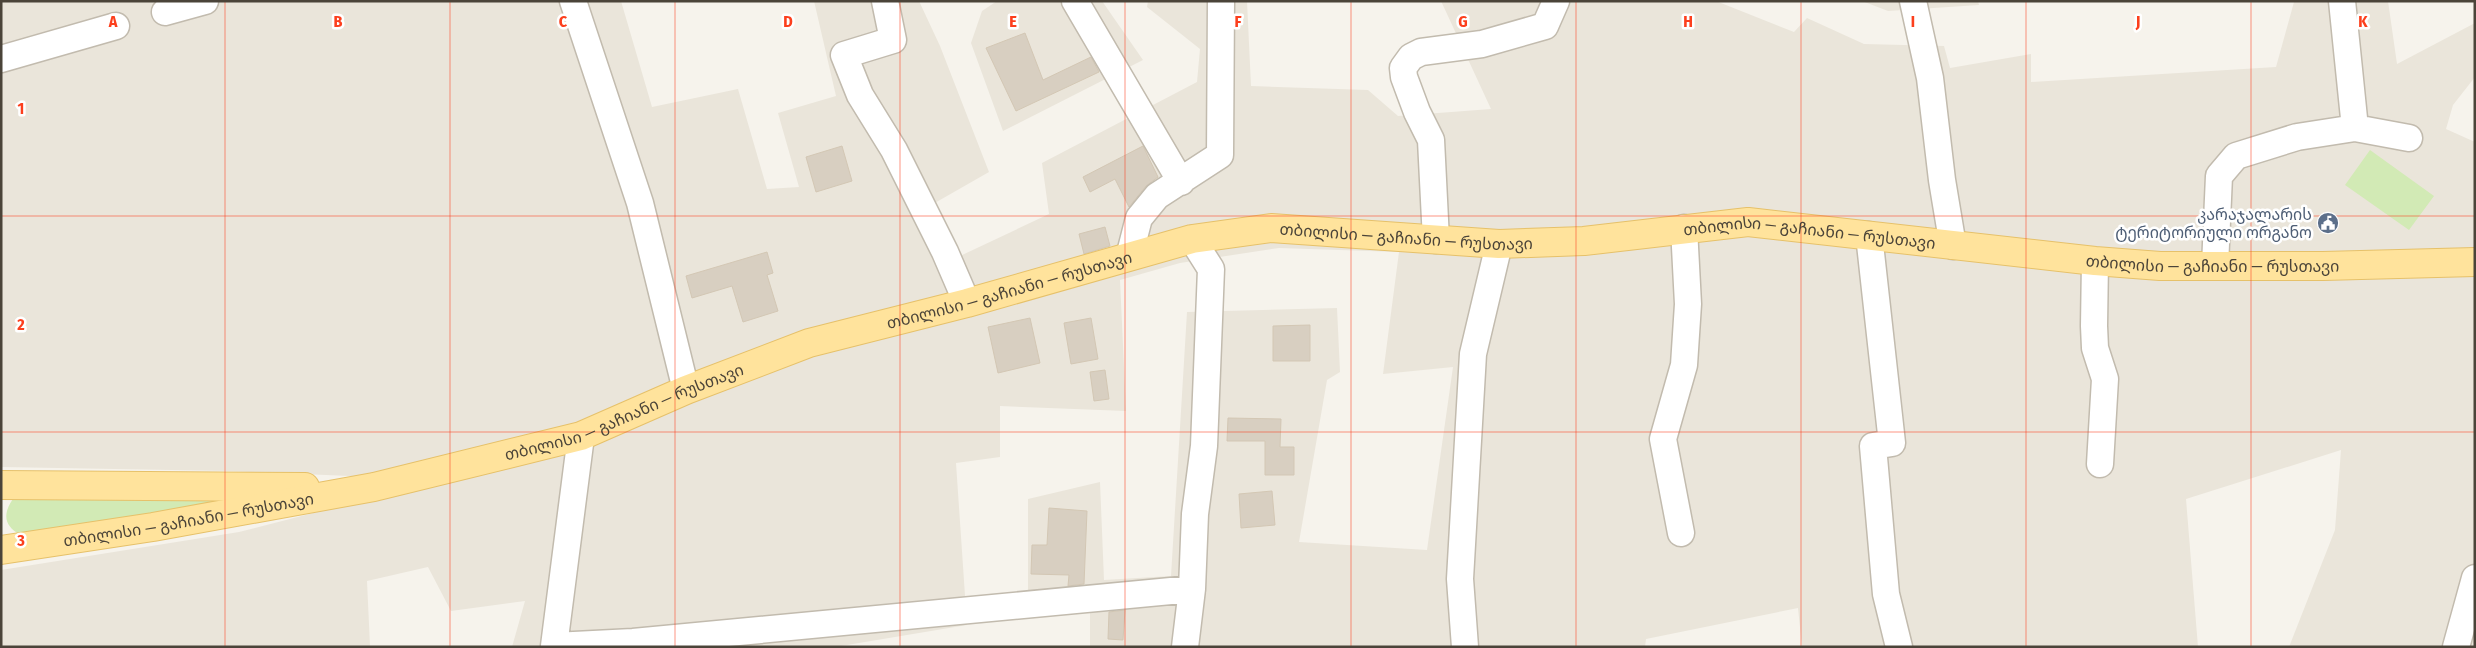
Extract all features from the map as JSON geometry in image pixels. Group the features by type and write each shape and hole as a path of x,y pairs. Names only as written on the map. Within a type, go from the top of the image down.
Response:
{"main road":[{"name":"თბილისი — გაჩიანი — რუსთავი","path":"1,550 153,527 374,487 581,436 686,390 809,343 967,303 1192,239 1271,228 1499,244 1584,241 1748,222 1953,246 2160,266 2475,262"},
{"name":"თბილისი — გაჩიანი — რუსთავი","path":"1,485 374,487"}],"street":[{"path":"165,12 205,1"},
{"path":"573,1 640,203 686,390"},
{"path":"885,1 893,40 844,55 860,95 894,150 945,252 967,303"},
{"path":"1075,1 1181,182"},
{"path":"1129,257 1138,218 1157,196 1181,182 1220,154 1221,1"},
{"path":"1436,240 1430,140 1417,112 1402,68 1410,58 1421,52 1482,44 1545,26 1556,1"},
{"path":"1913,1 1930,78 1942,180 1953,246"},
{"path":"2342,1 2355,128"},
{"path":"1,59 116,26"},
{"path":"2215,266 2219,176 2236,156 2297,136 2355,128 2409,138"},
{"path":"1681,533 1663,438 1684,365 1688,304 1684,228"},
{"path":"1869,235 1892,442 1873,446 1886,594 1898,647"},
{"path":"1185,647 1192,589 1195,514 1204,446 1211,269 1192,239"},
{"path":"1465,647 1460,578 1473,354 1499,244"},
{"path":"2095,261 2095,340 2105,379 2100,464"},
{"path":"581,436 554,647 633,642 1192,589"},
{"path":"2456,647 2475,578"}],"shaded area":[{"path":"1,1 621,1 652,107 738,89 767,189 799,187 778,113 836,96 814,1 919,1 940,46 989,172 933,204 960,256 1049,214 1042,163 1197,82 1200,49 1147,7 1148,1 1247,1 1251,86 1368,90 1398,116 1491,109 1441,1 1716,1 1794,32 1807,18 1864,44 1944,46 1950,68 2031,54 2031,82 2276,67 2294,2 2388,1 2397,64 2475,23 2475,77 2453,105 2446,129 2475,142 2475,647 2289,647 2335,530 2341,450 2186,499 2198,647 1802,647 1798,608 1646,639 1645,647 1090,647 1090,611 1028,617 1028,499 1100,482 1104,580 1171,576 1187,312 1337,308 1340,372 1327,380 1299,542 1427,550 1453,367 1383,374 1399,252 1279,248 1180,263 1120,280 1126,411 1000,406 1000,457 956,463 967,625 835,647 512,647 525,601 451,611 428,567 367,581 370,646 1,647 1,570 239,532 356,502 350,476 228,471 1,467"},
{"path":"997,1 1102,1 1143,60 1003,131 971,43 982,11"},
{"path":"1862,1 1978,1 1979,5 1888,11"}],"green space":[{"path":"2370,150 2434,196 2409,230 2345,185"},
{"path":"290,494 21,535 10,527 6,518 8,507 15,496"}],"building":[{"path":"1025,33 1043,80 1091,57 1099,72 1016,111 986,48"},
{"path":"842,146 852,181 816,192 806,157"},
{"path":"1143,146 1158,177 1146,186 1129,207 1115,179 1090,192 1083,177"},
{"path":"1105,227 1110,246 1084,254 1079,234"},
{"path":"767,252 773,273 767,275 778,311 743,322 732,286 692,298 686,276"},
{"path":"1030,318 1040,363 998,373 988,327"},
{"path":"1091,318 1098,359 1071,364 1064,323"},
{"path":"1310,325 1310,361 1273,361 1273,326"},
{"path":"1105,370 1109,399 1094,401 1090,372"},
{"path":"1228,418 1281,419 1280,447 1294,447 1294,475 1265,475 1265,441 1227,441"},
{"path":"1272,491 1275,525 1241,528 1239,494"},
{"path":"1049,508 1087,511 1084,584 1068,586 1069,575 1031,574 1032,545 1047,545"},
{"path":"1125,610 1123,640 1108,639 1109,612"}],"place":[{"name":"კარაჯალარის ტერიტორიული ორგანო","path":"2328,223"}]}
